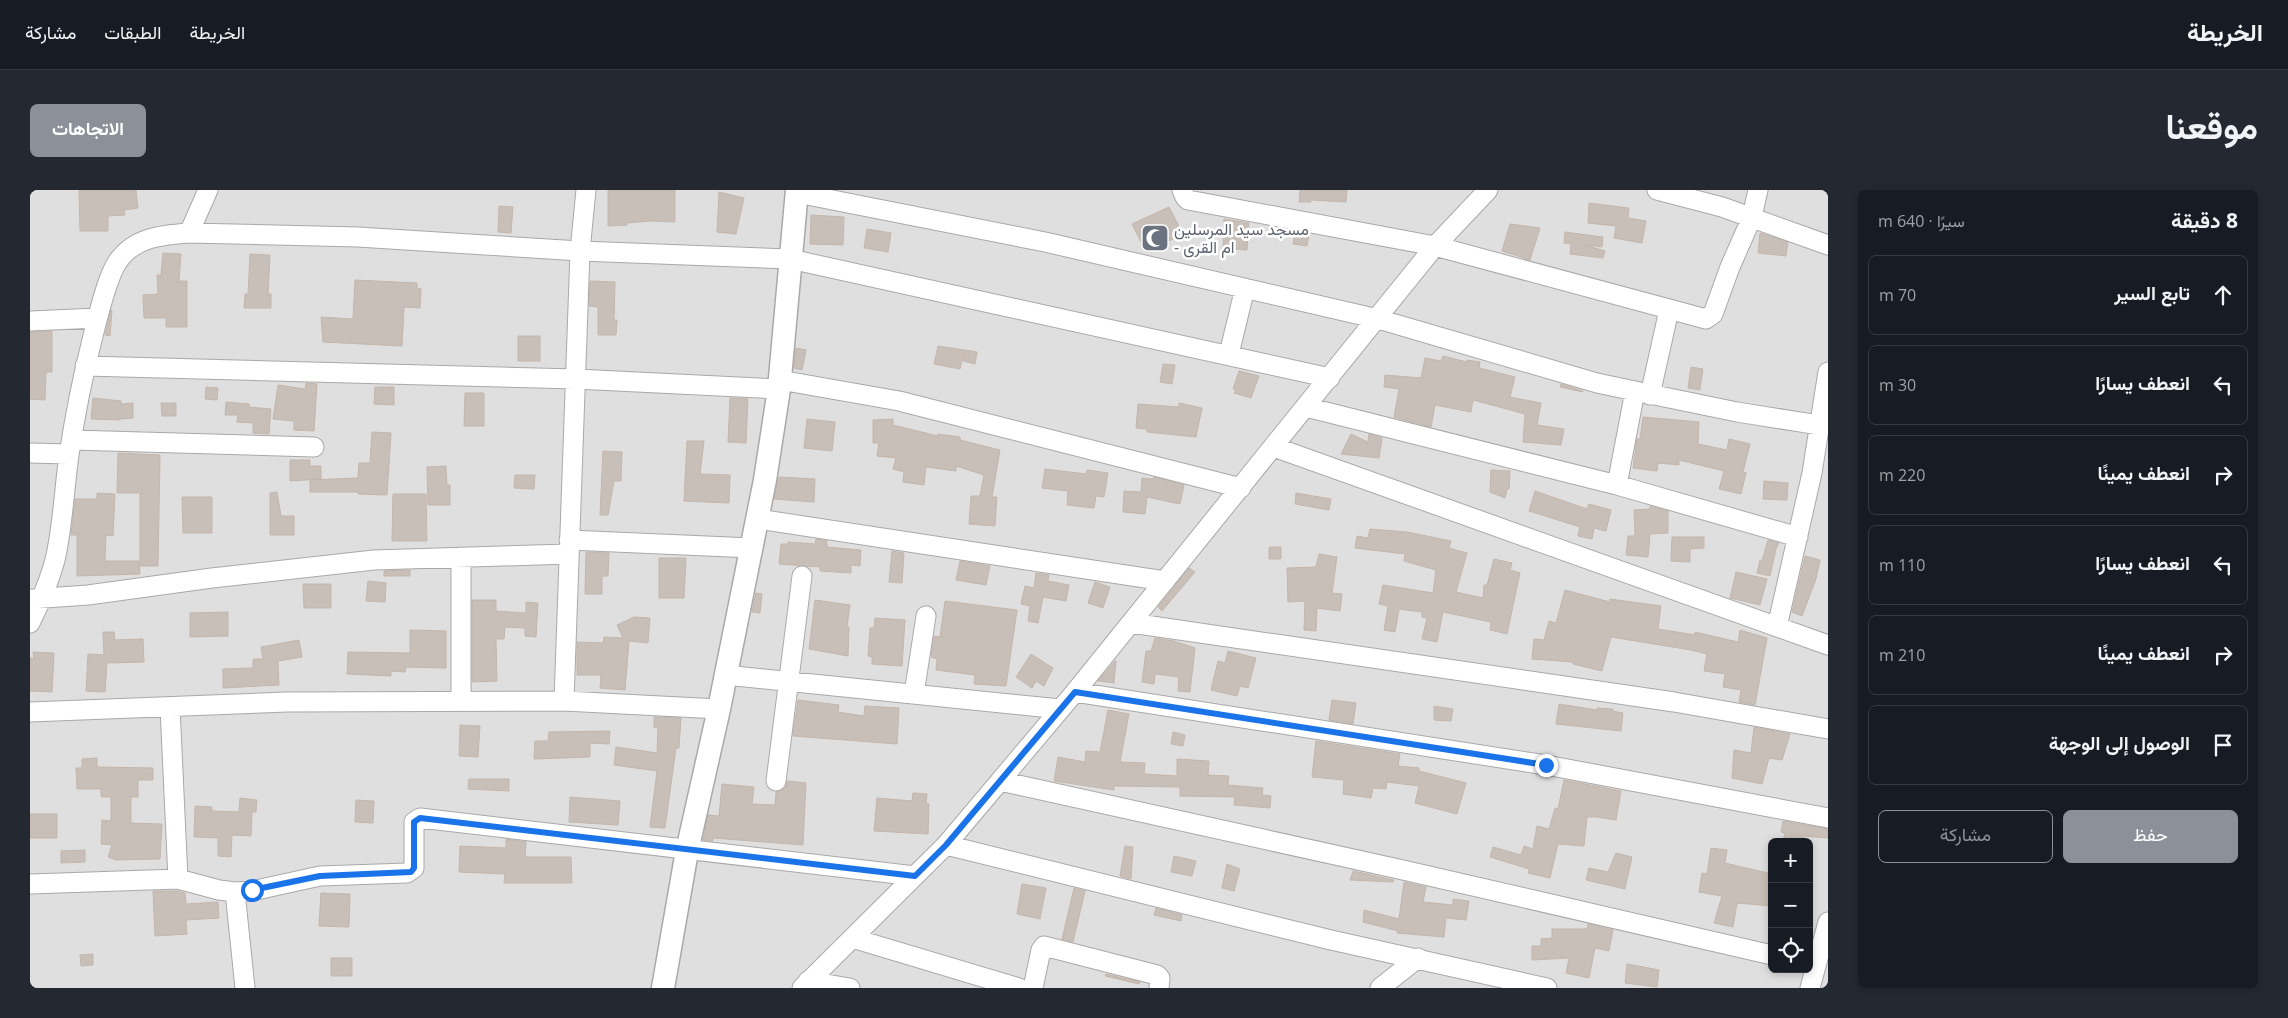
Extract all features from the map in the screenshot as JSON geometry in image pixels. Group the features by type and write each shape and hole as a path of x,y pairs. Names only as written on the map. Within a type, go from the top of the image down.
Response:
{"street":[{"path":"189,233 208,190"},
{"path":"564,701 580,251 586,190"},
{"path":"1182,190 1188,200 1435,246 1700,319 1710,318 1752,217 1758,190"},
{"path":"805,985 946,845 1075,692 1435,246 1488,190"},
{"path":"1656,190 1722,207 1828,245"},
{"path":"663,988 687,851 719,709 758,518 780,384 797,192 1054,244 1378,319 1597,382 1642,393 1736,412 1819,425"},
{"path":"30,623 36,599 51,573 59,542 71,447 85,366 97,318 118,261 141,241 156,236 189,233 358,238 580,251 790,259 1229,354 1330,378"},
{"path":"1229,354 1245,288"},
{"path":"1617,485 1642,393 1669,310"},
{"path":"30,321 97,318"},
{"path":"85,366 780,384 899,401 1241,488"},
{"path":"1777,627 1798,537 1828,372"},
{"path":"1306,407 1617,485 1798,537"},
{"path":"30,453 71,447 314,447"},
{"path":"1274,447 1828,645"},
{"path":"758,518 1165,581"},
{"path":"36,599 88,595 237,575 374,560 461,557 569,547 752,548"},
{"path":"461,557 461,701"},
{"path":"776,780 802,576"},
{"path":"914,694 926,616"},
{"path":"1131,623 1674,702 1828,729"},
{"path":"725,675 1060,709"},
{"path":"1075,692 1546,765 1828,818"},
{"path":"30,712 287,702 461,701 564,701 719,709"},
{"path":"170,708 178,879"},
{"path":"1000,781 1403,870 1768,954"},
{"path":"30,884 178,879 235,892 320,876 411,872 414,868 414,822 420,818 559,833 687,851 915,876"},
{"path":"946,845 1331,940 1547,988"},
{"path":"235,892 245,988"},
{"path":"1810,988 1828,922"},
{"path":"852,938 1019,988"},
{"path":"1033,988 1042,948 1047,946 1157,975 1160,978 1159,988"},
{"path":"1380,988 1418,958"},
{"path":"805,985 850,988"}],"shaded area":[{"path":"30,190 1828,190 1828,988 30,988"}],"building":[{"path":"79,190 136,190 138,208 124,210 125,215 108,216 108,231 80,231"},
{"path":"608,190 675,190 675,222 651,221 608,226"},
{"path":"1300,190 1347,190 1346,202 1311,200 1311,202 1299,202"},
{"path":"719,192 744,198 736,234 717,232"},
{"path":"1589,203 1629,208 1628,218 1646,221 1642,243 1614,238 1616,226 1588,223"},
{"path":"499,206 513,207 511,233 498,232"},
{"path":"1169,207 1183,234 1146,252 1132,224"},
{"path":"811,215 844,217 843,245 810,244"},
{"path":"1224,219 1249,223 1247,250 1223,248"},
{"path":"1510,224 1540,228 1530,260 1502,251"},
{"path":"867,229 891,233 888,252 864,248"},
{"path":"1295,231 1309,234 1307,246 1293,244"},
{"path":"1565,232 1603,237 1602,247 1585,245 1605,251 1603,258 1570,254 1571,244 1564,243"},
{"path":"1760,233 1788,242 1786,256 1758,253"},
{"path":"163,253 181,254 179,281 187,281 187,327 166,327 166,318 144,318 143,295 158,294 157,275 161,275"},
{"path":"250,254 270,255 268,294 271,294 271,308 244,308 245,294 248,294"},
{"path":"355,280 417,283 417,288 421,289 420,308 404,307 402,346 323,342 321,317 353,319"},
{"path":"590,281 615,282 614,320 617,320 616,335 598,335 598,307 589,306"},
{"path":"112,310 110,336 105,335"},
{"path":"52,331 52,372 46,372 45,400 30,399 30,332"},
{"path":"518,336 540,336 540,361 518,361"},
{"path":"938,346 964,350 960,369 934,364"},
{"path":"796,348 806,350 802,370 794,368"},
{"path":"965,350 977,352 975,364 963,361"},
{"path":"1443,356 1467,362 1467,360 1480,362 1479,368 1515,377 1510,397 1541,403 1537,425 1564,429 1561,445 1523,442 1525,414 1473,400 1471,412 1435,405 1431,427 1394,417 1399,389 1384,387 1385,375 1421,378 1425,358 1441,361"},
{"path":"1163,364 1175,365 1172,384 1160,382"},
{"path":"1691,367 1703,369 1700,390 1688,388"},
{"path":"1239,371 1259,376 1251,398 1234,393 1236,389 1233,389"},
{"path":"306,383 317,384 314,431 294,430 294,421 273,419 278,385 305,389"},
{"path":"1561,384 1583,391 1583,392 1560,387"},
{"path":"206,387 218,388 217,400 205,399"},
{"path":"375,387 394,387 394,405 374,404"},
{"path":"465,393 484,393 484,426 464,426"},
{"path":"93,398 121,401 121,404 133,403 133,418 120,420 91,419"},
{"path":"730,398 748,399 746,443 728,442"},
{"path":"226,402 249,404 249,407 271,409 269,434 253,433 253,423 237,422 238,415 225,415"},
{"path":"161,403 176,403 176,416 162,416"},
{"path":"1179,403 1202,408 1196,437 1147,432 1147,429 1136,428 1138,404 1179,407"},
{"path":"1643,417 1699,422 1698,444 1727,450 1729,439 1750,444 1743,472 1746,473 1741,494 1719,489 1724,471 1679,460 1679,465 1658,463 1657,471 1633,468 1637,439 1640,439"},
{"path":"807,419 835,422 832,451 804,448"},
{"path":"893,419 893,425 938,436 938,434 960,437 960,440 1000,450 992,497 997,497 995,526 969,524 971,496 980,496 984,475 956,466 956,471 926,467 924,485 903,482 904,472 893,469 896,458 877,456 879,443 873,443 873,420"},
{"path":"372,432 391,433 387,495 358,494 358,492 310,492 310,480 358,478 359,463 370,463"},
{"path":"1351,434 1368,442 1369,434 1382,438 1379,458 1341,454"},
{"path":"687,441 704,441 700,474 730,475 729,503 684,501"},
{"path":"603,451 622,452 621,481 614,481 608,515 600,515"},
{"path":"118,453 160,455 158,566 140,566 140,493 117,493"},
{"path":"290,460 310,460 310,466 321,466 321,479 290,481"},
{"path":"446,466 447,485 450,485 450,505 428,505 427,467"},
{"path":"1045,469 1086,474 1087,470 1108,473 1104,497 1096,496 1094,508 1067,505 1068,491 1042,488"},
{"path":"1491,470 1510,471 1509,489 1507,489 1505,498 1490,492"},
{"path":"515,475 535,475 534,489 514,488"},
{"path":"779,477 815,479 814,502 774,499"},
{"path":"1154,477 1184,485 1180,504 1147,497 1145,514 1123,512 1124,491 1141,492 1142,478 1153,479"},
{"path":"1764,481 1788,483 1787,500 1763,499"},
{"path":"1535,491 1587,509 1589,504 1611,510 1606,531 1594,528 1592,539 1578,536 1580,527 1529,511"},
{"path":"277,492 281,516 294,516 294,535 270,535 270,493"},
{"path":"97,493 115,494 113,536 106,535 105,561 139,561 140,574 77,576 77,535 71,535 75,499 97,499"},
{"path":"1296,493 1331,499 1329,510 1295,504"},
{"path":"393,494 426,494 427,541 392,541"},
{"path":"182,497 212,497 212,533 183,533"},
{"path":"1650,506 1668,511 1668,533 1650,534 1648,557 1626,555 1628,536 1635,536 1634,510 1650,509"},
{"path":"1370,529 1407,532 1451,541 1449,548 1467,553 1456,592 1483,598 1484,585 1487,585 1494,559 1512,563 1510,570 1520,573 1507,634 1490,630 1491,622 1443,612 1437,642 1422,639 1427,618 1422,617 1422,612 1399,609 1395,632 1384,630 1388,606 1379,604 1383,585 1433,593 1436,570 1404,561 1405,554 1355,548 1357,536 1368,538"},
{"path":"1672,537 1704,537 1704,548 1690,549 1690,562 1671,561"},
{"path":"816,539 827,541 827,547 861,550 860,566 851,565 851,573 820,571 820,567 779,564 781,544 788,544 788,542 815,544"},
{"path":"1768,540 1779,543 1770,576 1757,573"},
{"path":"1269,547 1281,547 1281,559 1269,559"},
{"path":"892,551 904,553 902,583 889,582"},
{"path":"586,552 609,553 608,576 602,576 602,594 585,594"},
{"path":"1319,554 1337,557 1332,593 1342,594 1340,611 1317,608 1316,631 1304,630 1305,601 1288,602 1287,568 1316,567"},
{"path":"1805,556 1820,560 1816,579 1802,616 1792,612"},
{"path":"659,558 686,558 684,598 659,598"},
{"path":"960,561 990,566 986,585 956,580"},
{"path":"1189,568 1195,572 1162,611 1158,607"},
{"path":"410,570 410,576 384,576 384,571"},
{"path":"1736,572 1767,579 1760,605 1730,598"},
{"path":"1036,573 1049,575 1048,581 1069,585 1066,601 1043,597 1038,623 1028,621 1030,606 1021,604 1025,586 1034,588"},
{"path":"368,581 386,583 385,602 366,601"},
{"path":"1095,582 1110,587 1103,608 1088,603"},
{"path":"303,584 331,584 331,608 304,608"},
{"path":"1565,590 1610,602 1610,599 1661,606 1658,629 1695,635 1695,632 1738,642 1740,630 1767,638 1755,705 1739,702 1741,690 1723,687 1725,674 1704,671 1707,654 1691,650 1611,637 1602,671 1573,664 1573,662 1532,659 1534,639 1544,640 1549,621 1556,623"},
{"path":"756,593 762,594 760,613 752,612"},
{"path":"472,600 496,600 496,611 526,613 526,602 538,603 536,637 525,636 525,628 505,627 504,639 496,639 497,681 472,682"},
{"path":"815,600 850,605 847,627 849,627 848,656 809,649"},
{"path":"945,601 1017,610 1006,686 974,684 975,675 936,670 937,659 931,657 934,636 940,637"},
{"path":"228,612 228,636 190,637 190,613"},
{"path":"634,617 650,618 648,643 629,641 625,690 600,688 601,675 577,675 577,642 603,643 604,637 623,638 617,625"},
{"path":"875,618 905,620 902,666 872,664 872,657 868,656 870,628 874,628"},
{"path":"410,630 446,631 446,668 406,667 405,672 391,671 391,676 347,674 348,652 410,653"},
{"path":"103,632 114,632 115,640 143,639 144,662 107,663 105,692 86,691 88,654 104,655"},
{"path":"1155,638 1174,641 1195,648 1190,692 1178,691 1179,677 1155,674 1154,684 1142,682 1146,651 1151,651"},
{"path":"299,640 302,657 278,661 279,685 223,688 223,669 253,668 253,659 263,659 261,647"},
{"path":"1228,651 1256,658 1248,688 1240,686 1237,696 1211,690 1218,661 1225,663"},
{"path":"33,652 54,653 52,692 30,691 30,658 34,658"},
{"path":"1031,654 1053,668 1044,686 1036,681 1032,688 1016,677"},
{"path":"1115,661 1114,683 1098,681"},
{"path":"798,700 839,705 838,712 864,716 865,706 899,708 897,744 793,736"},
{"path":"1332,700 1356,703 1353,724 1329,720"},
{"path":"1559,704 1597,710 1597,708 1613,709 1613,711 1623,713 1621,731 1556,724"},
{"path":"1434,706 1453,709 1451,721 1434,720"},
{"path":"1108,710 1129,714 1120,762 1145,763 1144,774 1177,776 1177,759 1209,761 1208,775 1229,776 1228,785 1263,788 1262,795 1271,796 1270,808 1234,805 1235,797 1180,796 1180,787 1114,786 1114,790 1054,781 1058,757 1085,762 1086,751 1100,752"},
{"path":"654,717 681,718 679,748 676,748 665,828 650,827 657,771 614,765 616,747 657,753 658,728 654,727"},
{"path":"460,725 480,726 478,757 459,756"},
{"path":"1754,727 1790,734 1782,760 1769,758 1762,784 1732,778 1734,750 1751,753"},
{"path":"610,731 609,744 590,743 590,757 534,759 535,741 548,741 549,732"},
{"path":"1173,732 1185,735 1183,746 1171,744"},
{"path":"1316,741 1400,754 1398,766 1419,768 1419,771 1466,783 1457,814 1415,803 1419,786 1387,782 1386,789 1373,788 1371,798 1343,794 1344,780 1312,777"},
{"path":"97,758 97,767 153,768 153,780 138,780 138,797 131,797 131,823 162,824 160,859 116,860 108,857 112,845 101,844 102,820 111,821 111,797 101,797 101,789 77,789 76,768 82,768 82,759"},
{"path":"469,779 509,779 509,791 468,789"},
{"path":"1564,780 1621,791 1616,820 1587,817 1584,846 1558,844 1550,878 1528,873 1529,869 1490,857 1493,847 1521,855 1524,846 1533,849 1537,826 1549,829 1555,808 1558,809"},
{"path":"787,781 806,783 803,845 713,838 713,841 703,840 708,815 719,816 722,784 754,787 752,804 775,805 776,792 785,788"},
{"path":"913,793 927,794 926,804 929,804 928,834 874,831 877,798 912,801"},
{"path":"570,797 620,801 618,825 569,822"},
{"path":"240,798 257,800 256,812 252,812 251,836 232,835 231,857 218,856 218,838 194,837 195,806 212,807 212,811 239,812"},
{"path":"356,800 374,801 373,823 355,822"},
{"path":"30,814 57,814 57,838 30,838"},
{"path":"1783,821 1828,829 1828,838 1804,836 1804,838 1784,838 1785,833 1781,832"},
{"path":"506,839 526,842 525,857 571,857 572,883 504,883 505,874 459,872 460,846 506,848"},
{"path":"1125,846 1133,847 1131,879 1120,876"},
{"path":"1711,848 1727,850 1725,863 1768,873 1768,906 1737,903 1733,927 1714,923 1722,896 1699,892 1702,873 1707,874"},
{"path":"85,850 85,862 61,863 61,851"},
{"path":"1616,853 1632,857 1625,889 1586,880 1589,868 1608,872"},
{"path":"1174,856 1196,861 1192,876 1171,872"},
{"path":"1227,864 1240,869 1234,891 1222,888"},
{"path":"1353,871 1394,880 1393,882 1350,880"},
{"path":"1404,882 1426,887 1423,902 1453,905 1453,899 1469,901 1466,920 1446,918 1444,937 1397,933 1398,931 1363,922 1364,910 1399,919"},
{"path":"1022,884 1046,888 1040,919 1017,914"},
{"path":"1074,888 1085,891 1073,942 1062,939"},
{"path":"153,891 178,891 185,893 186,904 218,902 219,918 186,920 187,934 155,936"},
{"path":"321,893 350,894 349,927 319,926"},
{"path":"1156,908 1182,915 1181,921 1154,915"},
{"path":"1588,924 1613,930 1609,951 1595,948 1589,978 1566,973 1569,958 1532,960 1532,946 1541,946 1541,939 1552,938 1552,929 1587,929"},
{"path":"93,954 93,965 81,966 80,955"},
{"path":"331,958 352,958 352,976 331,976"},
{"path":"1627,964 1659,970 1657,987 1625,983"},
{"path":"1106,974 1140,982 1139,984 1105,976"}],"place":[{"name":"مسجد سيد المرسلين - ام القرى","path":"1155,238"}],"route":[{"path":"252,890 320,876 411,872 414,868 414,822 420,818 559,833 687,851 915,876 946,845 1075,692 1318,728 1546,765"}]}
